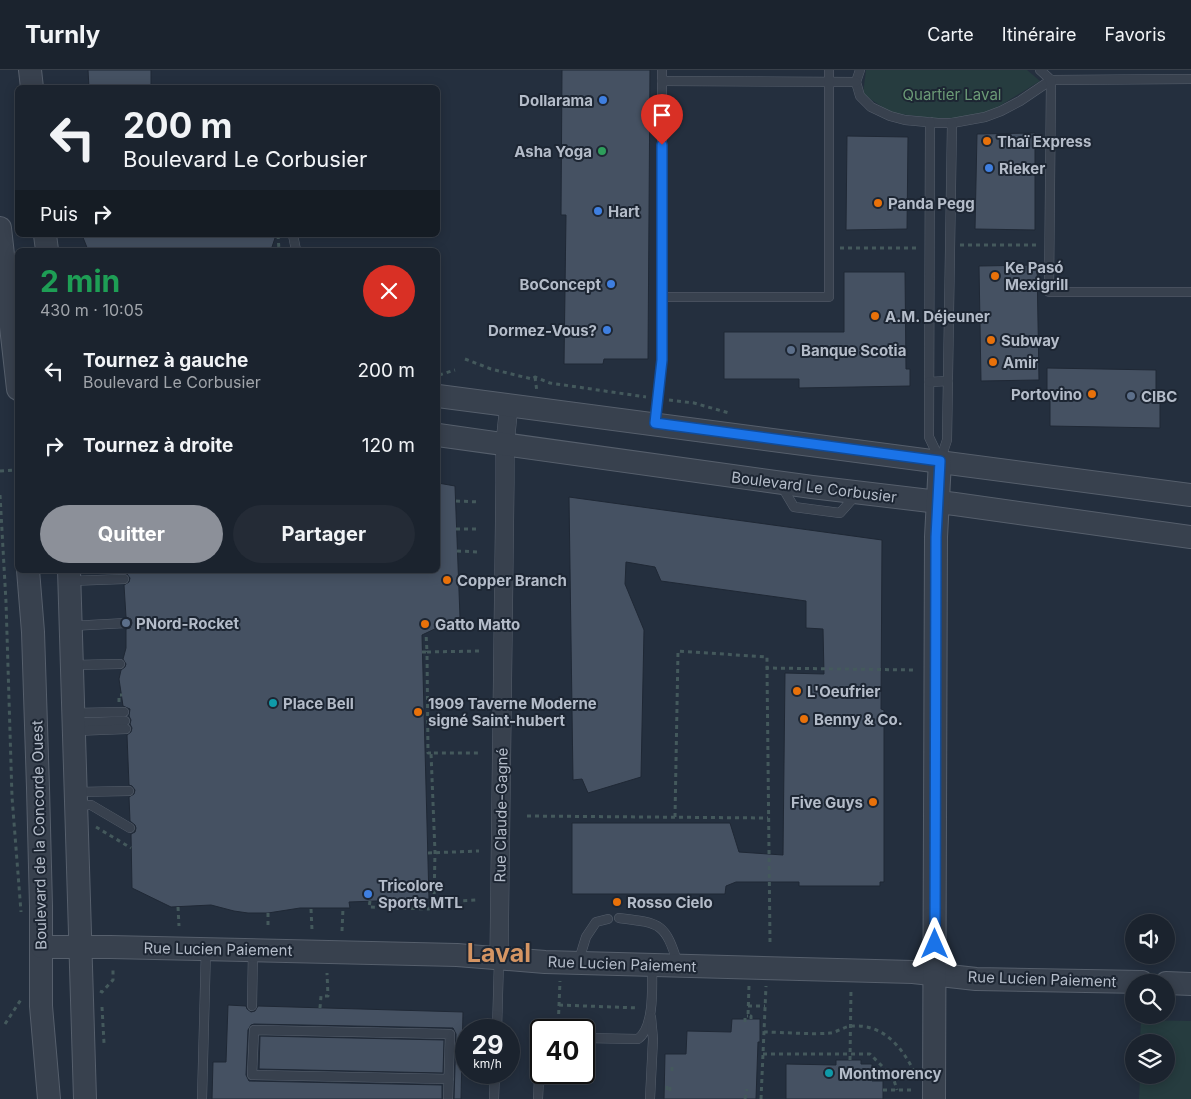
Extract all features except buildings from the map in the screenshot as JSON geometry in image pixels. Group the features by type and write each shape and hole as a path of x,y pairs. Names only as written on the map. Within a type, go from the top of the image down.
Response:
{"street":[{"path":"30,70 32,85"},
{"path":"0,228 15,362"},
{"path":"440,396 1191,495"},
{"name":"Rue Claude-Gagné","path":"499,957 505,444 509,404"},
{"name":"Boulevard Le Corbusier","path":"440,435 780,483 1191,537"},
{"path":"925,1095 934,974 937,503 940,461"},
{"name":"Boulevard de la Concorde Ouest","path":"28,573 33,641 42,947 42,1020 49,1099"},
{"path":"70,575 85,1099"},
{"name":"Rue Lucien Paiement","path":"42,947 254,950 499,957 545,962 652,964 934,974 976,978 1125,982"},
{"path":"1175,983 1191,984"}],"lane":[{"path":"655,423 661,374 662,70"},
{"path":"662,297 829,297 829,70"},
{"path":"860,70 856,82 860,96 871,107 890,116 905,120 952,123 985,117 1001,111 1020,101 1051,80 1154,75 1191,79"},
{"path":"1040,70 1051,80 1049,292 1191,292"},
{"path":"662,81 856,82"},
{"path":"930,122 930,437 940,461"},
{"path":"940,461 947,440 952,123"},
{"path":"930,382 948,381"},
{"path":"70,575 124,579"},
{"path":"71,626 126,623"},
{"path":"72,665 120,664"},
{"path":"74,722 124,712"},
{"path":"74,722 126,725"},
{"path":"76,798 129,791"},
{"path":"76,798 130,828"},
{"path":"619,918 650,922 663,929 670,940 678,965"},
{"path":"578,963 586,937 596,922 608,919"},
{"path":"202,1099 206,949"},
{"path":"252,1006 254,950"},
{"path":"497,1019 499,957"},
{"path":"650,1099 653,1032 650,1013 652,964"},
{"path":"595,1038 638,1039 645,1032 650,1013"},
{"path":"448,1099 449,1079 450,1034 254,1030 252,1075 449,1079"},
{"path":"494,1099 495,1084"},
{"path":"538,1099 539,1084"}],"path":[{"path":"465,359 491,369 532,380 535,377 550,383 638,396"},
{"path":"440,375 455,370"},
{"path":"0,471 15,470"},
{"name":"Boulevard de la Concorde Ouest","path":"0,495 6,602 12,797 19,903 22,914"},
{"path":"456,502 480,502"},
{"path":"456,529 480,529"},
{"path":"457,551 479,552"},
{"path":"458,579 478,580"},
{"path":"370,901 369,907 429,909 434,902 435,852 431,754 428,753 425,711 424,652 426,632"},
{"path":"424,652 480,651"},
{"path":"675,818 678,651 767,657 770,942"},
{"path":"767,668 923,670"},
{"path":"431,754 479,753"},
{"path":"527,816 769,818"},
{"path":"93,826 131,848"},
{"path":"428,853 478,851"},
{"path":"434,902 477,900"},
{"path":"178,907 179,926"},
{"path":"342,931 343,908"},
{"path":"311,909 312,930"},
{"path":"268,913 268,929"},
{"path":"102,992 113,980 113,968"},
{"path":"320,1008 321,996 328,996 328,973"},
{"path":"558,1019 560,980"},
{"path":"745,1022 745,1016 748,1016 749,985"},
{"path":"761,1099 766,986"},
{"path":"850,1060 851,988"},
{"path":"559,1005 640,1008 640,1001"},
{"path":"5,1024 20,1002"},
{"path":"748,1006 765,1006"},
{"path":"748,1016 752,1016 751,1022"},
{"path":"764,1032 831,1033 850,1026 868,1027 888,1036 904,1055 916,1074"},
{"path":"763,1054 865,1053 875,1058 893,1077 897,1090"},
{"path":"672,1066 672,1071"},
{"path":"669,1084 669,1091"},
{"path":"745,1099 747,1089"},
{"path":"883,1090 897,1090 925,1095"}],"green space":[{"name":"Quartier Laval","path":"866,70 1027,70 1040,81 980,118 932,118 891,113 863,94"},
{"path":"1175,1021 1191,1021 1191,1099 1139,1099 1140,1084 1175,1084 1175,1034 1140,1034 1141,1024 1175,1024"}],"place":[{"name":"Dollarama","path":"603,100"},
{"name":"Thaï Express","path":"987,141"},
{"name":"Asha Yoga","path":"602,151"},
{"name":"Rieker","path":"989,168"},
{"name":"Panda Pegg","path":"878,203"},
{"name":"Hart","path":"598,211"},
{"name":"Ke Pasó Mexigrill","path":"995,276"},
{"name":"BoConcept","path":"611,284"},
{"name":"A.M. Déjeuner","path":"875,316"},
{"name":"Dormez-Vous?","path":"607,330"},
{"name":"Subway","path":"991,340"},
{"name":"Banque Scotia","path":"791,350"},
{"name":"Amir","path":"993,362"},
{"name":"Portovino","path":"1092,394"},
{"name":"CIBC","path":"1131,396"},
{"name":"Copper Branch","path":"447,580"},
{"name":"PNord-Rocket","path":"126,623"},
{"name":"Gatto Matto","path":"425,624"},
{"name":"L'Oeufrier","path":"797,691"},
{"name":"Place Bell","path":"273,703"},
{"name":"1909 Taverne Moderne signé Saint-hubert","path":"418,712"},
{"name":"Benny & Co.","path":"804,719"},
{"name":"Five Guys","path":"873,802"},
{"name":"Tricolore Sports MTL","path":"368,894"},
{"name":"Rosso Cielo","path":"617,902"},
{"name":"Montmorency","path":"829,1073"}],"district":[{"name":"Laval","path":"499,953"}],"route":[{"path":"662,145 662,360 655,423 940,461 936,537 935,944"}]}
